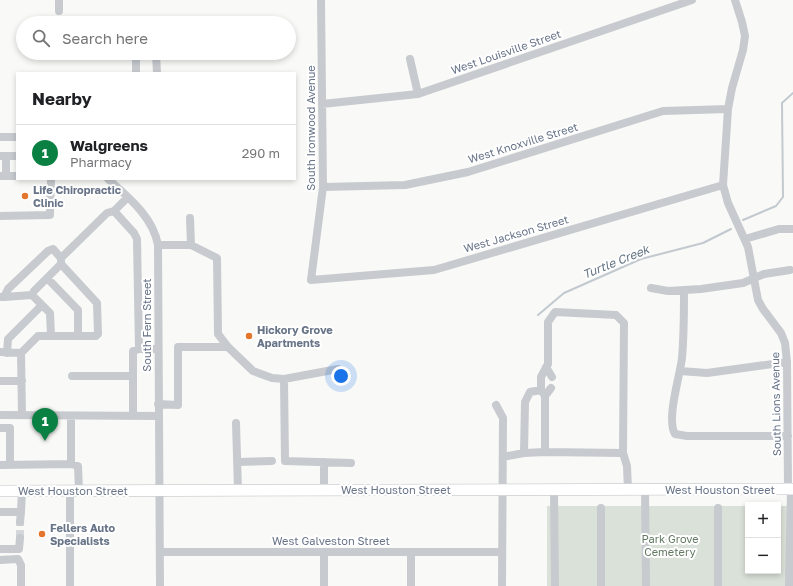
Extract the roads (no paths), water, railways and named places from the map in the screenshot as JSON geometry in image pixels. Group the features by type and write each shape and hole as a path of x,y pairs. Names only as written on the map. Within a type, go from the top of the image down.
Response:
{"main road":[{"name":"West Houston Street","path":"0,492 158,490 791,489"}],"street":[{"path":"59,0 59,11"},
{"name":"South Ironwood Avenue","path":"311,280 323,187 321,0"},
{"name":"West Louisville Street","path":"322,104 418,94 692,0"},
{"name":"South Lions Avenue","path":"734,0 742,22 745,36 744,50 732,88 728,109 723,185 728,203 745,239 758,300 783,338 787,362 788,436 791,489 789,586"},
{"path":"410,59 418,94"},
{"path":"136,60 136,72"},
{"path":"156,60 156,72"},
{"name":"West Knoxville Street","path":"323,187 405,185 468,172 663,111 728,109"},
{"path":"0,138 16,137"},
{"path":"16,156 3,156 3,176 16,176"},
{"path":"0,216 50,215 51,180"},
{"name":"South Fern Street","path":"113,180 148,218 156,232 158,245 158,490 160,586"},
{"name":"West Jackson Street","path":"311,280 434,270 723,185"},
{"path":"32,296 34,291 61,261 107,213 114,211 128,198"},
{"path":"114,211 134,233 137,239 139,349"},
{"path":"190,218 191,245"},
{"path":"745,239 779,229 793,229"},
{"path":"158,245 191,245 217,258 218,334 228,347 253,371 272,378 284,379 338,369"},
{"path":"2,297 8,289 48,251 53,249 61,261 97,303 98,334 96,336 38,336 21,353 22,415"},
{"path":"651,288 663,291 684,291 744,282 764,274 790,270"},
{"path":"47,278 78,310 78,336"},
{"path":"684,291 684,324 680,372 673,405 672,426 675,434 688,436 788,436"},
{"path":"2,297 32,296 50,313 51,336"},
{"path":"21,353 4,352 8,339 42,306"},
{"path":"545,452 541,377 548,364 548,322 555,312 616,315 624,323 623,453 627,466 628,490"},
{"path":"158,404 178,405 178,347 228,347"},
{"path":"133,416 133,352 139,349 158,349"},
{"path":"680,372 707,373 787,362"},
{"path":"546,367 552,376"},
{"path":"72,376 133,376"},
{"path":"284,379 284,461 351,462"},
{"path":"0,381 22,381"},
{"path":"524,453 525,402 530,392 543,393 551,388"},
{"path":"496,405 504,418 502,586"},
{"path":"0,415 158,416"},
{"path":"71,416 71,464"},
{"path":"236,423 238,490"},
{"path":"0,428 10,428 10,465"},
{"path":"503,457 524,453 545,452 623,453"},
{"path":"237,462 272,462"},
{"path":"324,462 324,490"},
{"path":"0,465 71,464 78,466 74,491 70,586"},
{"path":"554,490 555,586"},
{"path":"646,490 646,586"},
{"path":"20,522 22,491"},
{"path":"601,508 601,586"},
{"path":"718,508 718,586"},
{"path":"0,512 21,512"},
{"path":"0,549 19,549 20,538"},
{"name":"West Galveston Street","path":"160,552 502,552"},
{"path":"324,552 324,586"},
{"path":"411,553 411,586"},
{"path":"0,560 18,559 21,565 21,586"}],"waterway":[{"name":"Turtle Creek","path":"743,220 776,206 783,197 782,103 793,93"},
{"name":"Turtle Creek","path":"538,315 564,293 641,259 703,243 731,229"}],"tunnel":[{"path":"20,522 20,538"}],"place":[{"name":"Life Chiropractic Clinic","path":"25,196"},
{"name":"Hickory Grove Apartments","path":"249,336"},
{"name":"Walgreens","path":"45,441"},
{"name":"Fellers Auto Specialists","path":"42,534"}],"park label":[{"name":"Park Grove Cemetery","path":"670,545"}]}
